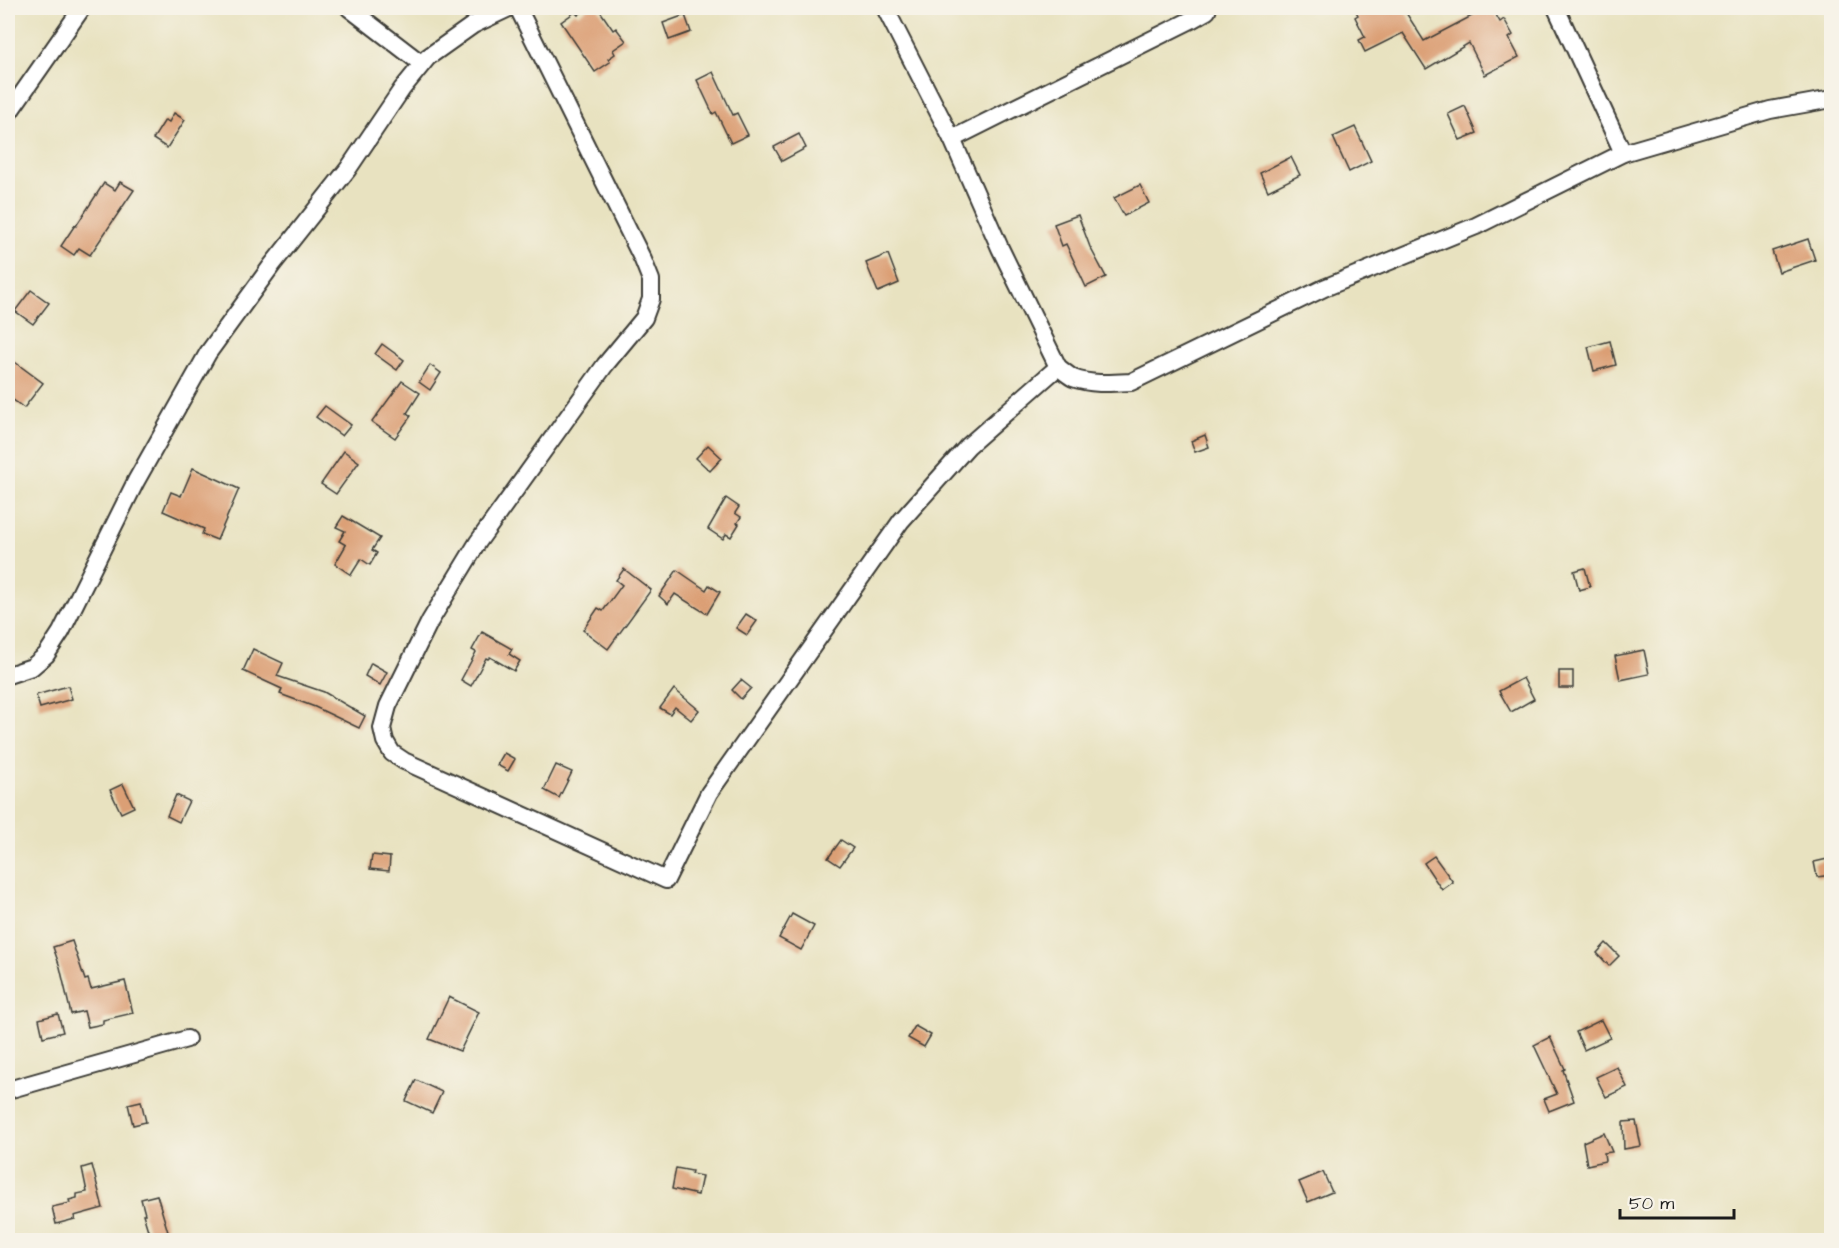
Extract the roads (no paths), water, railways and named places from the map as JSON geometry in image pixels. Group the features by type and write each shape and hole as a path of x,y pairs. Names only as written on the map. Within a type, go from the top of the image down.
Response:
{"street":[{"path":"8,114 82,8"},
{"path":"349,8 422,64"},
{"path":"8,675 32,667 46,655 61,632 136,481 208,353 272,265 348,169 402,89 428,57 473,25 509,8"},
{"path":"518,8 643,260 651,280 651,299 644,318 605,365 478,542 430,621 388,706 382,728 385,741 392,753 404,761 666,880 709,793 901,521 968,446 1058,366"},
{"path":"885,8 952,139 1000,248 1058,366 1073,378 1110,384 1131,382 1324,288 1476,226 1623,153 1770,110 1832,99"},
{"path":"952,139 1191,20 1207,11 1208,8"},
{"path":"1556,8 1623,153"},
{"path":"8,1090 187,1039"}]}
